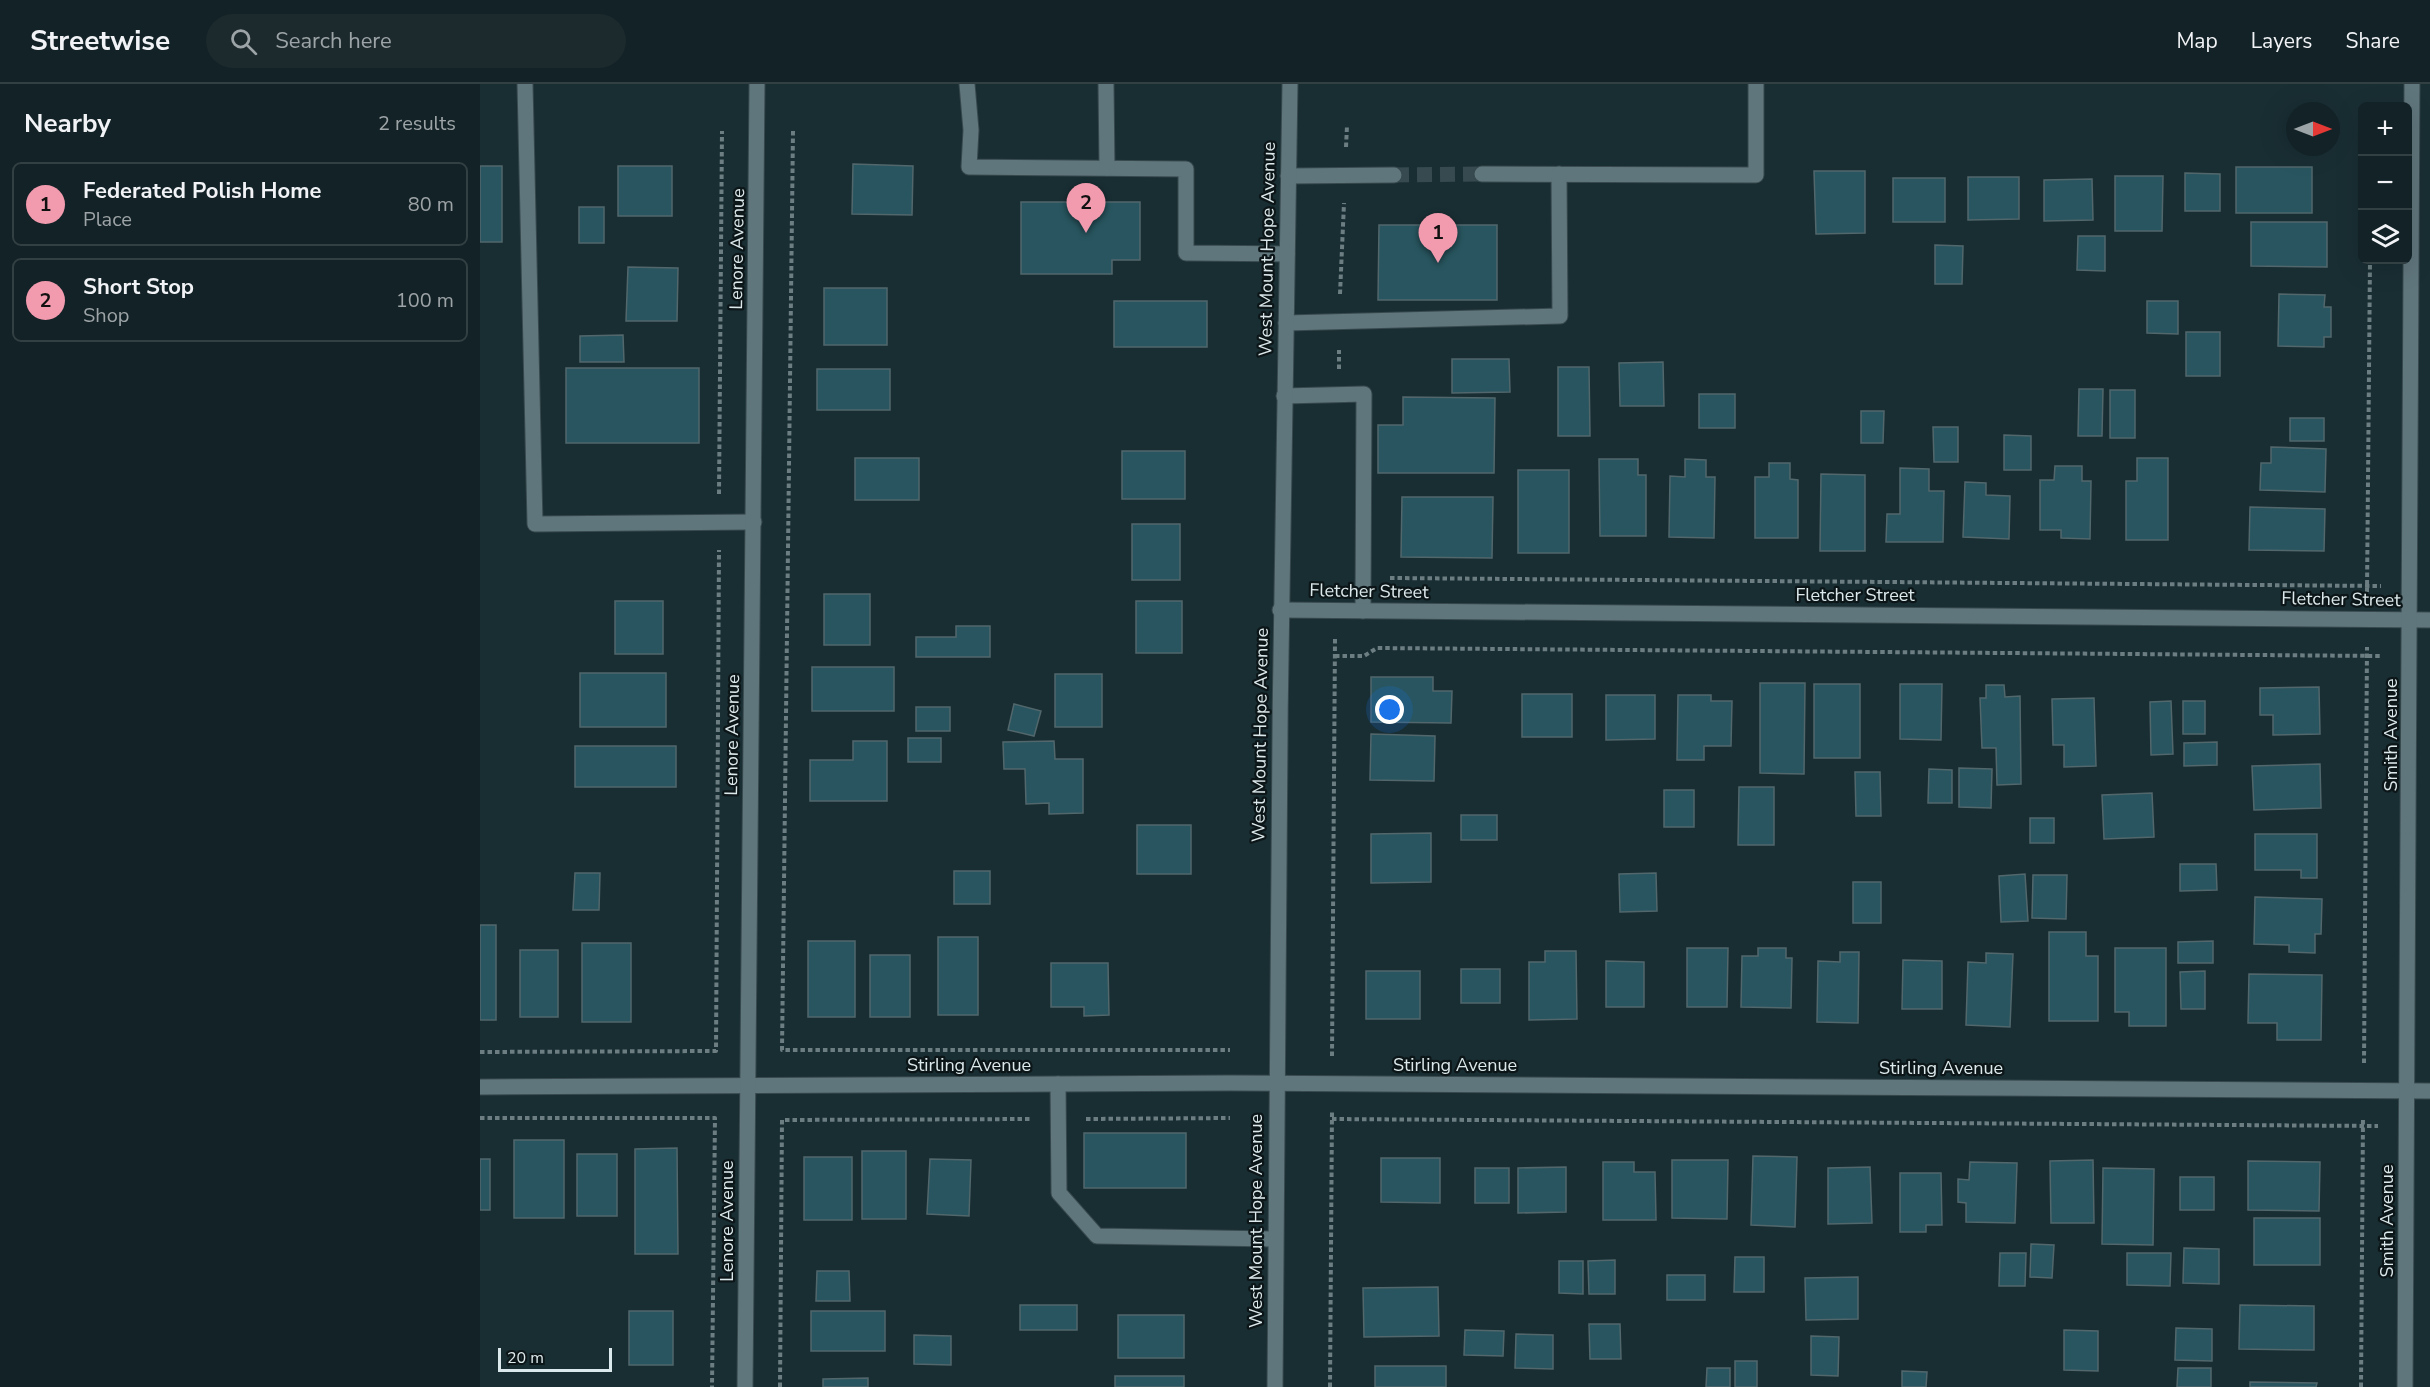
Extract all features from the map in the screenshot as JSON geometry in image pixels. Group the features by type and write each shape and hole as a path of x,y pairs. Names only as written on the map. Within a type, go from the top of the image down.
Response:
{"street":[{"path":"525,84 535,524 753,522"},
{"name":"Lenore Avenue","path":"746,1387 757,84"},
{"path":"967,84 971,130 969,167 1186,169 1186,253 1287,254"},
{"path":"1106,84 1107,168"},
{"name":"West Mount Hope Avenue","path":"1275,1387 1275,1084 1280,610 1290,84"},
{"path":"1482,174 1756,175 1756,84"},
{"name":"Smith Avenue","path":"2405,1387 2411,656 2412,84"},
{"path":"1286,323 1560,316 1558,174"},
{"path":"1288,176 1394,175"},
{"path":"1284,396 1364,394 1363,611"},
{"name":"Fletcher Street","path":"1280,610 2430,620"},
{"path":"1058,1084 1059,1193 1096,1236 1275,1239"},
{"name":"Stirling Avenue","path":"480,1087 1332,1084 2430,1091"}],"path":[{"path":"1338,395 1347,126"},
{"path":"480,1052 716,1051 722,131"},
{"path":"793,131 782,1050 1230,1050"},
{"path":"2361,1387 2370,264"},
{"path":"1363,578 2411,586"},
{"path":"1330,1387 1335,610"},
{"path":"1335,656 1364,656 1377,648 2411,656"},
{"path":"480,1118 715,1118 712,1387"},
{"path":"780,1387 782,1120 1230,1118"},
{"path":"1332,1119 2407,1126"}],"building":[{"path":"853,164 913,166 912,215 852,214"},
{"path":"480,166 502,166 502,242 480,242"},
{"path":"618,166 672,166 672,216 618,216"},
{"path":"2236,167 2312,167 2312,213 2236,213"},
{"path":"1814,171 1865,171 1865,233 1816,234"},
{"path":"2185,173 2220,174 2220,211 2185,211"},
{"path":"2115,176 2163,176 2162,231 2115,231"},
{"path":"1968,177 2019,177 2019,219 1968,220"},
{"path":"1893,178 1945,178 1945,222 1893,222"},
{"path":"2092,179 2093,220 2044,221 2044,180"},
{"path":"1021,202 1140,202 1140,260 1112,260 1112,274 1021,274"},
{"path":"579,207 604,207 604,243 579,243"},
{"path":"2251,222 2327,222 2327,267 2251,266"},
{"path":"1379,225 1497,225 1497,300 1378,300"},
{"path":"2078,236 2105,236 2105,271 2077,270"},
{"path":"1935,245 1963,246 1962,284 1935,284"},
{"path":"628,267 678,268 677,321 626,321"},
{"path":"824,288 887,288 887,345 824,345"},
{"path":"2279,294 2325,295 2324,307 2331,307 2331,337 2324,337 2324,347 2278,346"},
{"path":"1114,301 1207,301 1207,347 1114,347"},
{"path":"2147,301 2178,301 2178,334 2147,333"},
{"path":"2186,332 2220,332 2220,376 2186,376"},
{"path":"623,335 624,362 580,362 580,336"},
{"path":"1452,359 1509,359 1510,392 1452,393"},
{"path":"1663,362 1664,406 1620,406 1619,363"},
{"path":"1558,367 1589,367 1590,436 1558,436"},
{"path":"566,368 699,368 699,443 566,443"},
{"path":"817,369 890,369 890,410 817,410"},
{"path":"2079,389 2103,389 2102,436 2078,436"},
{"path":"2110,390 2135,390 2135,438 2110,438"},
{"path":"1699,394 1735,394 1735,428 1699,428"},
{"path":"1403,397 1495,398 1494,473 1378,473 1378,425 1403,425"},
{"path":"1861,411 1884,411 1883,443 1861,443"},
{"path":"2290,418 2324,418 2324,441 2290,441"},
{"path":"1933,427 1958,427 1958,462 1934,462"},
{"path":"2004,435 2031,436 2031,470 2004,470"},
{"path":"2271,447 2326,449 2325,492 2260,490 2261,463 2271,463"},
{"path":"1122,451 1185,451 1185,499 1122,499"},
{"path":"855,458 919,458 919,500 855,500"},
{"path":"2137,458 2168,458 2168,540 2126,540 2126,481 2137,481"},
{"path":"1599,459 1638,459 1638,475 1646,475 1646,536 1600,536"},
{"path":"1685,459 1706,460 1706,477 1715,477 1714,538 1669,537 1670,476 1685,477"},
{"path":"1769,463 1790,463 1790,479 1798,480 1798,538 1755,538 1755,477 1769,477"},
{"path":"2055,466 2082,466 2082,481 2091,481 2090,539 2061,538 2061,530 2040,530 2040,480 2054,480"},
{"path":"1900,468 1929,469 1929,491 1944,491 1943,542 1886,542 1887,514 1900,514"},
{"path":"1518,470 1569,470 1569,553 1518,553"},
{"path":"1821,474 1865,475 1865,551 1820,551"},
{"path":"1965,482 1986,483 1986,495 2010,496 2009,539 1963,537"},
{"path":"1402,497 1493,497 1492,558 1401,557"},
{"path":"2250,507 2325,509 2324,551 2249,550"},
{"path":"1132,524 1180,524 1180,580 1132,580"},
{"path":"824,594 870,594 870,645 824,645"},
{"path":"615,601 663,601 663,654 615,654"},
{"path":"1136,601 1182,601 1182,653 1136,653"},
{"path":"956,626 990,626 990,657 916,657 916,637 956,637"},
{"path":"812,667 894,667 894,711 812,711"},
{"path":"580,673 666,673 666,727 580,727"},
{"path":"1055,674 1102,674 1102,727 1055,727"},
{"path":"1371,677 1433,677 1433,691 1452,691 1451,723 1371,722"},
{"path":"1760,683 1805,683 1804,774 1760,773"},
{"path":"1814,684 1860,684 1860,758 1814,758"},
{"path":"1900,684 1942,684 1941,740 1900,739"},
{"path":"1986,685 2004,685 2005,697 2020,696 2021,784 1997,785 1996,748 1982,748 1980,698 1986,698"},
{"path":"2319,687 2320,734 2273,735 2273,715 2260,715 2260,688"},
{"path":"1522,694 1572,694 1572,737 1522,737"},
{"path":"1606,695 1655,695 1655,739 1606,740"},
{"path":"1678,695 1711,695 1711,701 1732,701 1731,746 1704,746 1704,760 1677,760"},
{"path":"2094,698 2096,766 2064,767 2064,745 2053,745 2052,699"},
{"path":"2171,701 2173,754 2151,755 2150,702"},
{"path":"2183,701 2205,701 2205,734 2183,734"},
{"path":"1014,704 1041,711 1034,736 1008,730"},
{"path":"916,707 950,707 950,731 916,731"},
{"path":"1371,734 1435,736 1434,781 1370,780"},
{"path":"908,738 941,738 941,762 908,762"},
{"path":"853,741 887,741 887,801 810,801 810,760 853,760"},
{"path":"1054,741 1055,759 1083,759 1083,813 1049,814 1049,803 1026,804 1025,769 1004,769 1003,742"},
{"path":"2217,742 2217,765 2184,766 2184,743"},
{"path":"575,746 676,746 676,787 575,787"},
{"path":"2320,764 2321,808 2254,810 2252,766"},
{"path":"1959,768 1992,769 1991,808 1959,807"},
{"path":"1929,769 1952,770 1952,803 1928,803"},
{"path":"1855,772 1880,772 1881,816 1856,816"},
{"path":"1739,787 1774,787 1774,845 1738,845"},
{"path":"1664,790 1694,790 1694,827 1664,827"},
{"path":"2152,793 2154,837 2104,839 2102,795"},
{"path":"1461,815 1497,815 1497,840 1461,840"},
{"path":"2030,818 2054,818 2054,843 2030,843"},
{"path":"1137,825 1191,825 1191,874 1137,874"},
{"path":"1431,833 1431,882 1371,883 1371,834"},
{"path":"2255,834 2317,834 2317,878 2301,878 2301,870 2255,870"},
{"path":"2180,864 2216,864 2217,890 2180,891"},
{"path":"954,871 990,871 990,904 954,904"},
{"path":"575,873 600,873 599,910 573,910"},
{"path":"1656,873 1657,911 1620,912 1619,874"},
{"path":"2025,874 2028,921 2001,922 1999,876"},
{"path":"2033,875 2067,875 2066,919 2032,918"},
{"path":"1853,882 1881,882 1881,923 1853,923"},
{"path":"2255,897 2322,899 2321,934 2315,934 2315,953 2289,952 2289,945 2254,944"},
{"path":"480,925 496,925 496,1020 480,1020"},
{"path":"2049,932 2086,932 2086,956 2098,956 2098,1021 2049,1021"},
{"path":"938,937 978,937 978,1015 938,1015"},
{"path":"808,941 855,941 855,1017 808,1017"},
{"path":"2213,941 2213,963 2178,963 2178,942"},
{"path":"582,943 631,943 631,1022 582,1022"},
{"path":"1687,948 1728,948 1727,1007 1687,1007"},
{"path":"1758,948 1786,948 1786,958 1792,958 1791,1008 1741,1007 1742,956 1758,956"},
{"path":"2115,948 2166,948 2166,1026 2129,1026 2129,1012 2115,1012"},
{"path":"520,950 558,950 558,1017 520,1017"},
{"path":"1545,951 1576,951 1577,1019 1529,1020 1529,962 1545,962"},
{"path":"1840,952 1859,952 1858,1023 1817,1022 1818,961 1840,962"},
{"path":"1986,953 2013,954 2010,1027 1966,1025 1968,962 1986,963"},
{"path":"870,955 910,955 910,1017 870,1017"},
{"path":"1903,960 1942,961 1942,1009 1902,1009"},
{"path":"1606,961 1644,962 1644,1007 1606,1007"},
{"path":"1051,963 1108,963 1109,1015 1084,1016 1084,1007 1051,1007"},
{"path":"1461,969 1500,969 1500,1003 1461,1003"},
{"path":"1366,971 1420,971 1420,1019 1366,1019"},
{"path":"2205,971 2205,1009 2181,1009 2180,972"},
{"path":"2249,974 2322,975 2321,1040 2277,1040 2277,1023 2248,1023"},
{"path":"1084,1133 1186,1133 1186,1188 1084,1188"},
{"path":"514,1140 564,1140 564,1218 514,1218"},
{"path":"677,1148 678,1254 635,1254 635,1149"},
{"path":"862,1151 906,1151 906,1219 862,1219"},
{"path":"577,1154 617,1154 617,1216 577,1216"},
{"path":"1753,1156 1797,1157 1795,1227 1751,1225"},
{"path":"804,1157 852,1157 852,1220 804,1220"},
{"path":"1381,1158 1440,1158 1440,1203 1381,1202"},
{"path":"480,1159 490,1159 490,1210 480,1210"},
{"path":"930,1159 971,1160 969,1216 927,1214"},
{"path":"1672,1160 1728,1160 1727,1219 1672,1218"},
{"path":"2093,1160 2094,1223 2051,1223 2050,1161"},
{"path":"2248,1161 2320,1162 2319,1211 2248,1210"},
{"path":"1603,1162 1634,1162 1634,1172 1655,1172 1656,1220 1603,1220"},
{"path":"1970,1162 2017,1163 2015,1223 1966,1222 1966,1203 1958,1202 1958,1179 1969,1180"},
{"path":"1566,1167 1566,1212 1518,1213 1518,1168"},
{"path":"1870,1167 1872,1223 1828,1224 1828,1168"},
{"path":"1475,1168 1509,1168 1509,1203 1475,1203"},
{"path":"2103,1168 2154,1169 2153,1245 2102,1244"},
{"path":"1900,1173 1941,1173 1942,1225 1926,1225 1926,1232 1900,1232"},
{"path":"2180,1177 2214,1177 2214,1210 2180,1210"},
{"path":"2254,1218 2320,1218 2320,1265 2254,1265"},
{"path":"2031,1244 2054,1245 2052,1278 2030,1277"},
{"path":"2184,1248 2219,1249 2219,1284 2183,1283"},
{"path":"2000,1253 2026,1253 2025,1286 1999,1286"},
{"path":"2127,1253 2171,1253 2170,1286 2127,1285"},
{"path":"1735,1257 1764,1257 1764,1292 1734,1292"},
{"path":"1615,1260 1615,1294 1589,1294 1588,1261"},
{"path":"1559,1261 1583,1261 1583,1294 1559,1293"},
{"path":"817,1271 849,1271 850,1301 816,1301"},
{"path":"1667,1275 1705,1275 1705,1300 1667,1300"},
{"path":"1858,1277 1858,1319 1806,1320 1805,1278"},
{"path":"1438,1287 1439,1336 1364,1337 1363,1288"},
{"path":"1020,1305 1077,1305 1077,1330 1020,1330"},
{"path":"2240,1305 2314,1306 2314,1350 2239,1349"},
{"path":"629,1311 673,1311 673,1365 629,1365"},
{"path":"811,1311 885,1311 885,1351 811,1351"},
{"path":"1118,1315 1184,1315 1184,1358 1118,1358"},
{"path":"1589,1324 1620,1324 1621,1359 1590,1359"},
{"path":"2176,1328 2212,1329 2212,1361 2175,1360"},
{"path":"1465,1330 1504,1331 1503,1356 1464,1355"},
{"path":"2064,1330 2098,1331 2098,1371 2064,1370"},
{"path":"1516,1334 1553,1335 1553,1369 1515,1368"},
{"path":"914,1335 951,1336 951,1365 914,1364"},
{"path":"1811,1336 1839,1337 1838,1376 1811,1375"},
{"path":"1735,1361 1757,1361 1757,1387 1735,1387"},
{"path":"1375,1366 1446,1366 1446,1387 1375,1387"},
{"path":"1707,1368 1730,1368 1730,1387 1706,1387"},
{"path":"2178,1368 2211,1368 2211,1387 2177,1387"},
{"path":"1902,1371 1927,1372 1926,1387 1902,1387"},
{"path":"1115,1376 1184,1376 1184,1387 1115,1387"},
{"path":"868,1378 868,1387 823,1387 823,1379"},
{"path":"2250,1382 2317,1383 2316,1387 2250,1387"}],"tunnel":[{"path":"1394,175 1482,174"}],"place":[{"name":"Short Stop","path":"1086,233"},
{"name":"Federated Polish Home","path":"1438,263"}]}
